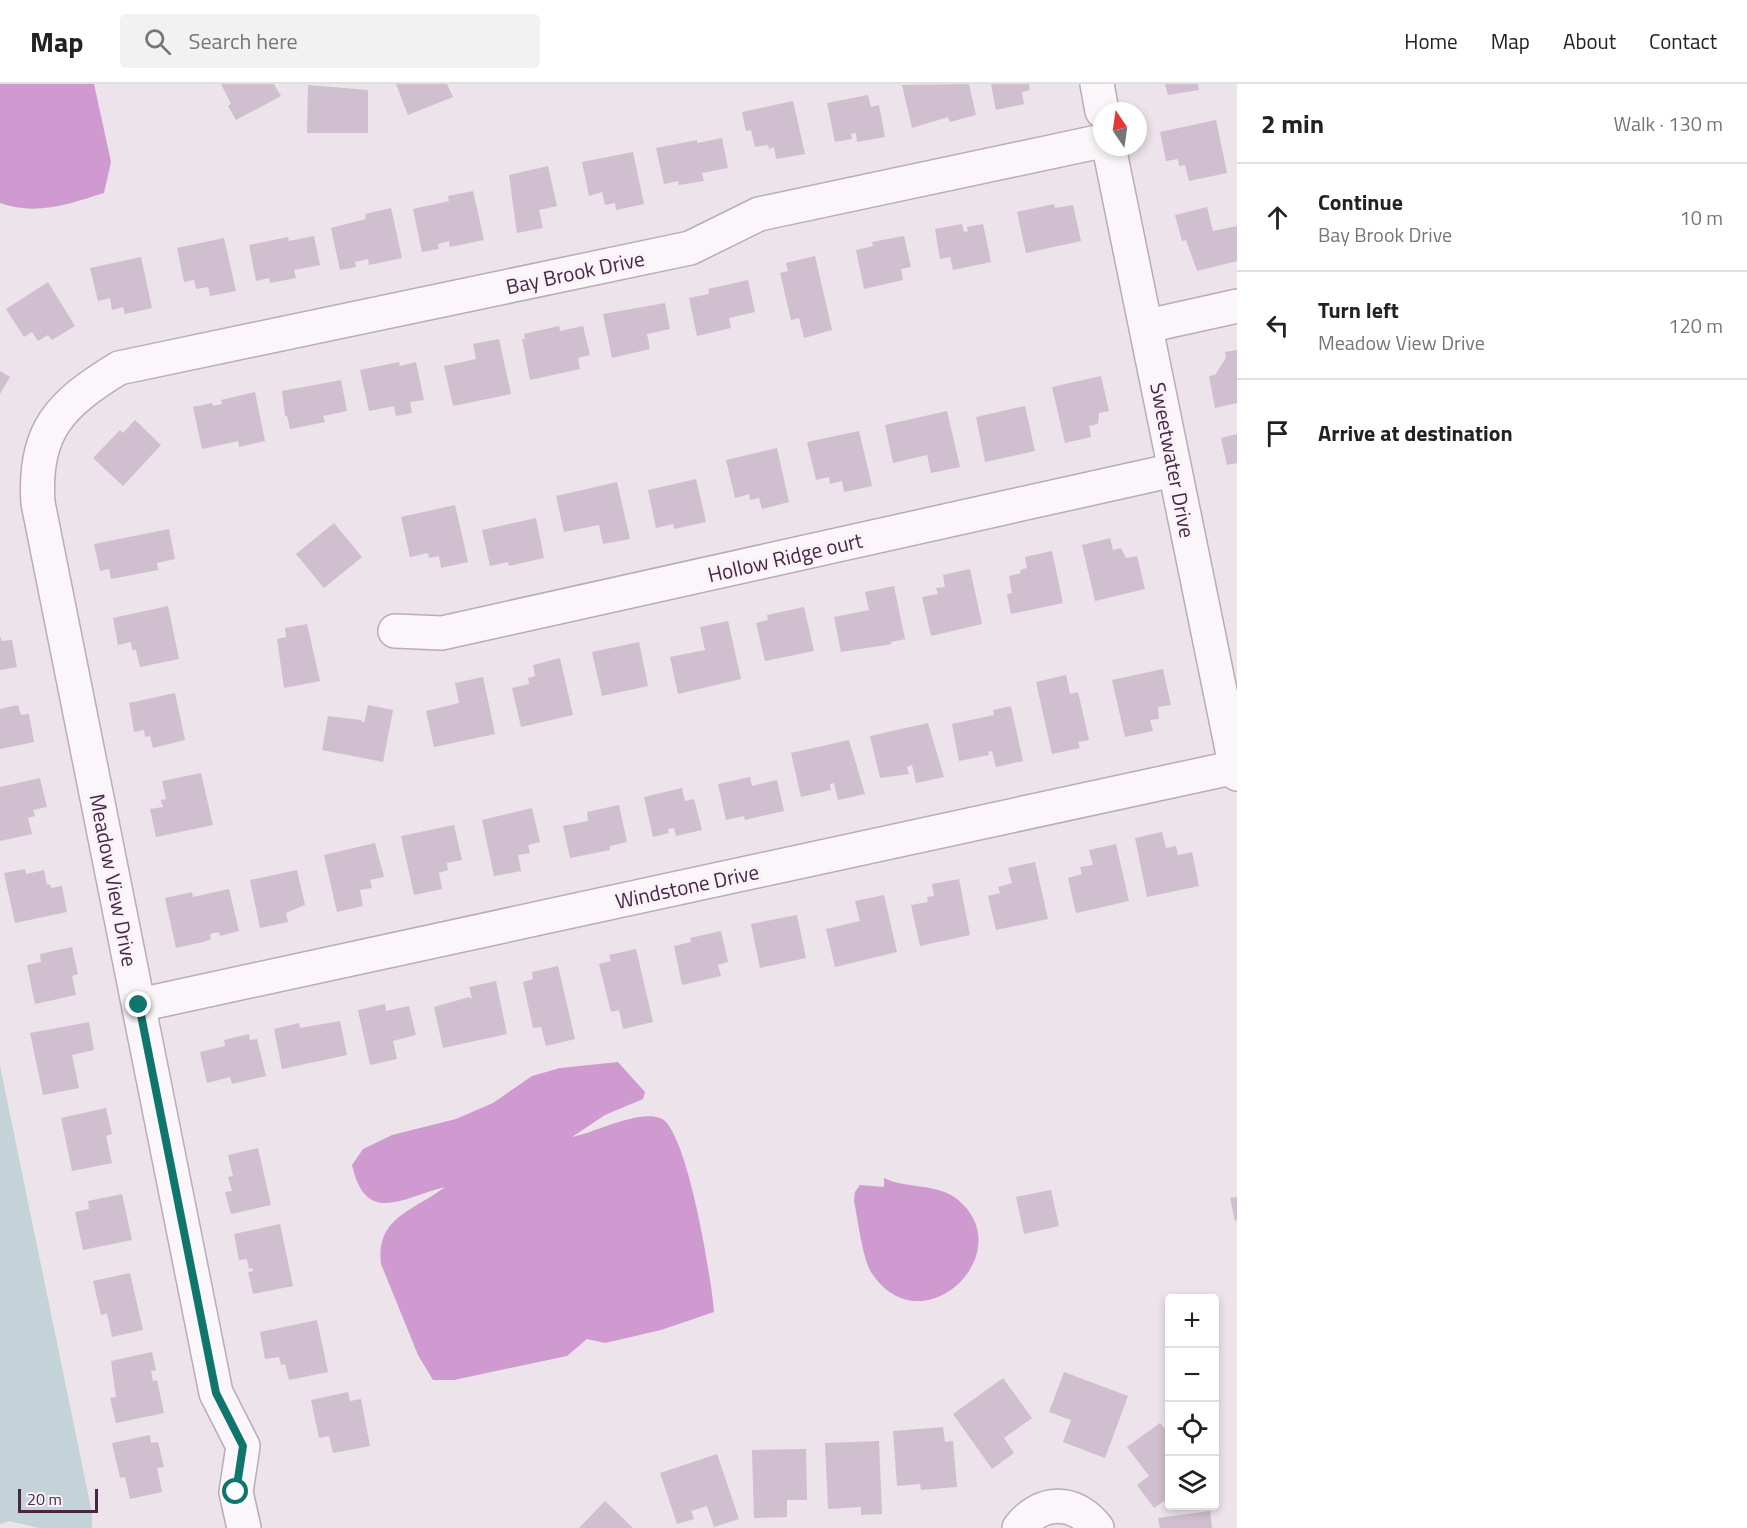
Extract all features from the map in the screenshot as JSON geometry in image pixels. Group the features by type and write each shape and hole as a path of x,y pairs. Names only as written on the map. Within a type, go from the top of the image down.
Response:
{"street":[{"path":"1096,84 1100,102"},
{"name":"Bay Brook Drive","path":"57,417 83,390 118,368 690,248 759,214 1093,143"},
{"name":"Sweetwater Drive","path":"1111,156 1236,770"},
{"path":"1147,326 1237,306"},
{"name":"Meadow View Drive","path":"57,417 43,443 36,472 38,504 216,1393 243,1446 236,1492 243,1528"},
{"name":"Hollow Ridge ourt","path":"395,631 442,633 1174,470"},
{"name":"Windstone Drive","path":"139,1005 1236,770"},
{"path":"1019,1528 1038,1509 1065,1506 1083,1514 1097,1528"}],"shaded area":[{"path":"0,84 94,84 111,162 104,193 52,207 13,207 0,203"},
{"path":"618,1062 645,1092 643,1099 605,1115 572,1137 640,1117 660,1118 670,1127 680,1147 696,1207 709,1270 714,1312 661,1330 605,1343 587,1339 567,1356 454,1380 433,1380 418,1355 381,1264 381,1248 384,1235 400,1216 445,1187 401,1201 377,1202 367,1196 358,1184 352,1165 363,1149 392,1135 456,1119 493,1103 532,1076 560,1068"},
{"path":"0,1066 92,1513 92,1528 39,1528 9,1521 0,1524"},
{"path":"884,1178 949,1194 957,1199 974,1221 978,1244 972,1266 958,1285 938,1297 915,1301 892,1293 871,1272 863,1248 854,1201 855,1192 860,1185 884,1187"}],"building":[{"path":"221,84 274,84 281,96 236,120 228,106 231,104"},
{"path":"396,84 447,84 453,97 408,115"},
{"path":"969,84 976,115 950,122 948,117 912,128 902,85"},
{"path":"991,84 1029,84 1030,90 1022,92 1024,104 996,110"},
{"path":"1165,84 1198,84 1199,90 1168,95"},
{"path":"308,85 368,90 368,133 307,133"},
{"path":"868,95 871,107 879,105 885,137 857,142 856,133 851,134 852,139 835,142 827,103"},
{"path":"793,101 805,154 776,159 774,147 769,149 768,145 755,147 751,130 746,131 742,112"},
{"path":"1216,120 1227,173 1189,181 1185,165 1179,166 1178,159 1166,161 1160,132"},
{"path":"722,138 728,168 702,173 704,181 679,185 678,181 664,184 656,148"},
{"path":"633,152 644,204 616,210 615,203 605,205 602,192 589,196 582,162"},
{"path":"548,166 557,206 539,210 543,228 517,233 509,175"},
{"path":"473,191 484,240 450,247 449,241 438,244 439,249 422,252 413,209 449,201 448,196"},
{"path":"1054,204 1055,208 1073,205 1081,241 1026,253 1017,212"},
{"path":"1207,207 1213,231 1237,226 1237,261 1197,271 1186,240 1182,241 1175,215"},
{"path":"391,208 402,258 369,265 368,259 355,262 356,267 340,270 331,228 366,219 365,214"},
{"path":"962,224 964,232 968,231 967,227 983,224 991,262 953,270 950,257 940,259 935,229"},
{"path":"314,236 320,265 294,270 296,278 270,283 269,278 256,281 249,245 288,237 289,241"},
{"path":"904,236 911,267 901,269 903,280 864,289 856,250 873,246 872,242"},
{"path":"224,238 236,291 210,296 208,287 196,289 194,280 184,282 177,248"},
{"path":"815,256 832,330 804,338 799,318 791,320 780,273 788,271 786,263"},
{"path":"141,257 152,308 125,314 123,307 112,310 110,298 98,301 90,268"},
{"path":"748,280 755,312 729,318 731,328 697,336 689,298 709,294 708,289"},
{"path":"48,282 75,326 52,340 48,335 38,341 32,332 24,337 6,309"},
{"path":"665,303 670,329 647,334 650,349 612,358 603,314"},
{"path":"559,326 560,331 583,326 590,355 578,358 580,369 530,380 522,339 525,339 524,334"},
{"path":"499,339 511,394 453,406 444,366 476,359 473,344"},
{"path":"1237,350 1237,403 1215,408 1209,376 1215,375 1226,358 1225,352"},
{"path":"399,362 400,366 416,362 424,400 410,402 412,413 396,416 394,406 369,411 360,370"},
{"path":"0,371 10,377 0,394"},
{"path":"1101,376 1109,411 1099,413 1098,424 1089,426 1091,437 1065,443 1052,387"},
{"path":"341,380 347,411 323,416 325,422 290,429 287,416 285,416 282,391"},
{"path":"255,392 265,441 239,447 238,441 202,449 193,407 212,403 213,406 222,404 221,400"},
{"path":"1025,406 1035,451 985,462 976,417"},
{"path":"947,411 960,467 931,473 927,455 893,463 885,425"},
{"path":"135,420 161,445 123,486 93,458 120,430 123,433"},
{"path":"859,431 872,486 844,492 842,481 830,484 829,477 816,480 807,442"},
{"path":"1237,434 1237,463 1227,465 1221,438"},
{"path":"777,448 789,502 762,509 759,498 750,500 749,494 735,498 726,460"},
{"path":"696,479 706,522 674,529 673,524 656,528 648,490"},
{"path":"617,482 630,539 603,544 599,525 564,532 556,496"},
{"path":"455,505 468,562 441,568 439,556 429,558 428,553 410,557 401,517"},
{"path":"536,518 544,558 509,566 508,562 490,566 482,530"},
{"path":"334,523 362,557 324,588 296,554"},
{"path":"169,529 175,559 157,563 158,570 111,579 109,569 100,571 94,544"},
{"path":"1110,538 1113,550 1121,548 1126,558 1137,556 1145,589 1095,601 1082,545"},
{"path":"1052,551 1063,603 1011,614 1007,594 1012,593 1009,576 1021,573 1020,570 1027,568 1025,557"},
{"path":"970,569 982,624 931,636 922,597 938,594 936,588 945,587 943,575"},
{"path":"894,586 905,639 891,642 892,644 841,652 834,617 869,610 865,592"},
{"path":"168,606 179,659 140,667 136,650 132,650 131,642 118,645 113,618"},
{"path":"804,607 814,651 765,661 756,623 768,620 767,615"},
{"path":"728,621 741,679 678,694 670,657 705,650 700,627"},
{"path":"307,624 320,681 284,688 277,639 286,637 285,628"},
{"path":"0,636 2,641 12,640 17,667 0,670"},
{"path":"639,642 648,686 602,696 592,652"},
{"path":"560,658 573,715 521,727 512,688 529,684 528,678 535,676 533,665"},
{"path":"1163,669 1171,705 1158,707 1159,719 1150,720 1153,731 1125,737 1112,680"},
{"path":"1066,675 1070,694 1078,692 1089,740 1078,742 1080,748 1052,754 1036,682"},
{"path":"483,677 495,734 434,747 426,711 459,703 455,683"},
{"path":"175,693 185,740 153,748 150,736 145,737 144,730 134,732 129,703"},
{"path":"18,705 21,715 29,714 34,742 0,749 0,709"},
{"path":"368,705 393,710 383,762 322,750 328,716 361,720 364,723"},
{"path":"1011,706 1023,761 996,767 992,751 988,752 989,755 959,761 952,724 994,715 993,710"},
{"path":"928,723 944,777 916,783 912,765 907,767 909,774 880,778 870,736"},
{"path":"849,740 865,794 838,800 834,783 830,784 831,790 801,797 791,753"},
{"path":"201,773 213,825 156,837 150,809 163,807 161,800 166,799 162,781"},
{"path":"750,777 752,786 777,780 784,811 745,820 744,816 726,820 718,784"},
{"path":"40,778 47,807 33,810 35,816 28,818 32,834 0,841 0,787"},
{"path":"682,788 685,801 694,799 702,830 676,836 674,828 668,829 669,833 653,837 644,797"},
{"path":"619,805 627,842 610,846 610,850 570,858 563,826 588,821 587,812"},
{"path":"532,808 540,842 528,845 530,853 518,855 521,871 494,876 482,820"},
{"path":"454,825 462,860 447,863 448,870 439,873 442,889 414,895 401,836"},
{"path":"1162,832 1166,848 1176,846 1178,855 1192,852 1199,886 1147,897 1135,838"},
{"path":"375,843 384,877 370,880 372,888 360,890 363,906 337,912 324,855"},
{"path":"1116,844 1129,901 1076,913 1068,878 1082,874 1080,867 1093,865 1089,850"},
{"path":"1035,862 1048,919 996,930 988,896 1000,893 998,887 1012,883 1008,868"},
{"path":"25,869 26,874 44,870 47,885 50,884 51,888 62,886 67,912 15,923 4,873"},
{"path":"297,870 305,905 286,913 288,922 260,928 250,880"},
{"path":"959,879 970,935 920,946 911,905 928,902 927,897 934,896 932,884"},
{"path":"229,889 239,931 220,936 219,932 210,934 211,939 176,948 165,898 192,892 193,897"},
{"path":"884,895 897,952 835,967 826,929 860,921 855,901"},
{"path":"797,915 806,958 760,968 751,924"},
{"path":"721,931 728,962 718,965 721,976 682,985 674,946 691,942 690,938"},
{"path":"72,947 78,974 72,976 76,995 35,1004 27,965 41,962 40,954"},
{"path":"636,949 653,1022 623,1029 619,1010 611,1012 599,964 611,961 609,955"},
{"path":"558,966 575,1039 546,1046 541,1027 533,1028 523,982 533,979 532,972"},
{"path":"496,981 507,1034 443,1048 434,1007 469,997 472,999 469,987"},
{"path":"385,1004 386,1011 409,1006 416,1035 393,1041 397,1059 370,1065 358,1010"},
{"path":"340,1021 347,1055 282,1069 274,1029 299,1023 300,1028"},
{"path":"89,1022 94,1050 72,1055 79,1088 43,1095 30,1033"},
{"path":"249,1034 250,1040 257,1039 266,1076 232,1084 230,1077 207,1083 200,1052 225,1046 224,1040"},
{"path":"106,1108 112,1134 106,1136 112,1163 72,1171 61,1118"},
{"path":"258,1148 271,1205 231,1214 225,1192 232,1191 228,1177 233,1176 228,1155"},
{"path":"1051,1190 1059,1226 1024,1234 1016,1197"},
{"path":"122,1194 132,1240 83,1250 75,1212 89,1209 88,1201"},
{"path":"1237,1197 1237,1220 1235,1221 1230,1198"},
{"path":"280,1224 293,1286 253,1294 248,1272 253,1271 252,1268 249,1269 247,1259 239,1260 234,1234"},
{"path":"130,1273 143,1330 112,1337 107,1313 101,1315 93,1281"},
{"path":"317,1320 328,1372 289,1380 285,1364 281,1365 279,1357 265,1359 260,1332"},
{"path":"152,1352 156,1370 151,1371 153,1381 157,1380 164,1413 116,1423 110,1398 116,1397 111,1361"},
{"path":"1064,1372 1128,1396 1105,1458 1063,1442 1071,1420 1049,1412"},
{"path":"1003,1378 1032,1418 1004,1438 1014,1453 992,1469 953,1414"},
{"path":"348,1392 350,1401 361,1399 370,1446 333,1453 329,1436 319,1438 311,1400"},
{"path":"1160,1423 1165,1429 1165,1500 1154,1508 1137,1485 1149,1476 1127,1447"},
{"path":"943,1427 945,1442 953,1441 957,1487 921,1490 920,1484 897,1486 893,1431"},
{"path":"150,1435 151,1443 158,1442 164,1467 157,1468 162,1492 130,1499 125,1477 120,1478 112,1443"},
{"path":"879,1441 882,1514 861,1515 861,1507 828,1509 825,1443"},
{"path":"806,1449 807,1500 787,1500 787,1517 754,1518 752,1450"},
{"path":"717,1454 739,1519 714,1527 707,1506 691,1511 694,1519 677,1524 660,1473"},
{"path":"605,1501 633,1528 579,1528"},
{"path":"1210,1511 1212,1528 1160,1528 1158,1518"}],"route":[{"path":"139,1005 216,1393 243,1446 236,1492"}]}
